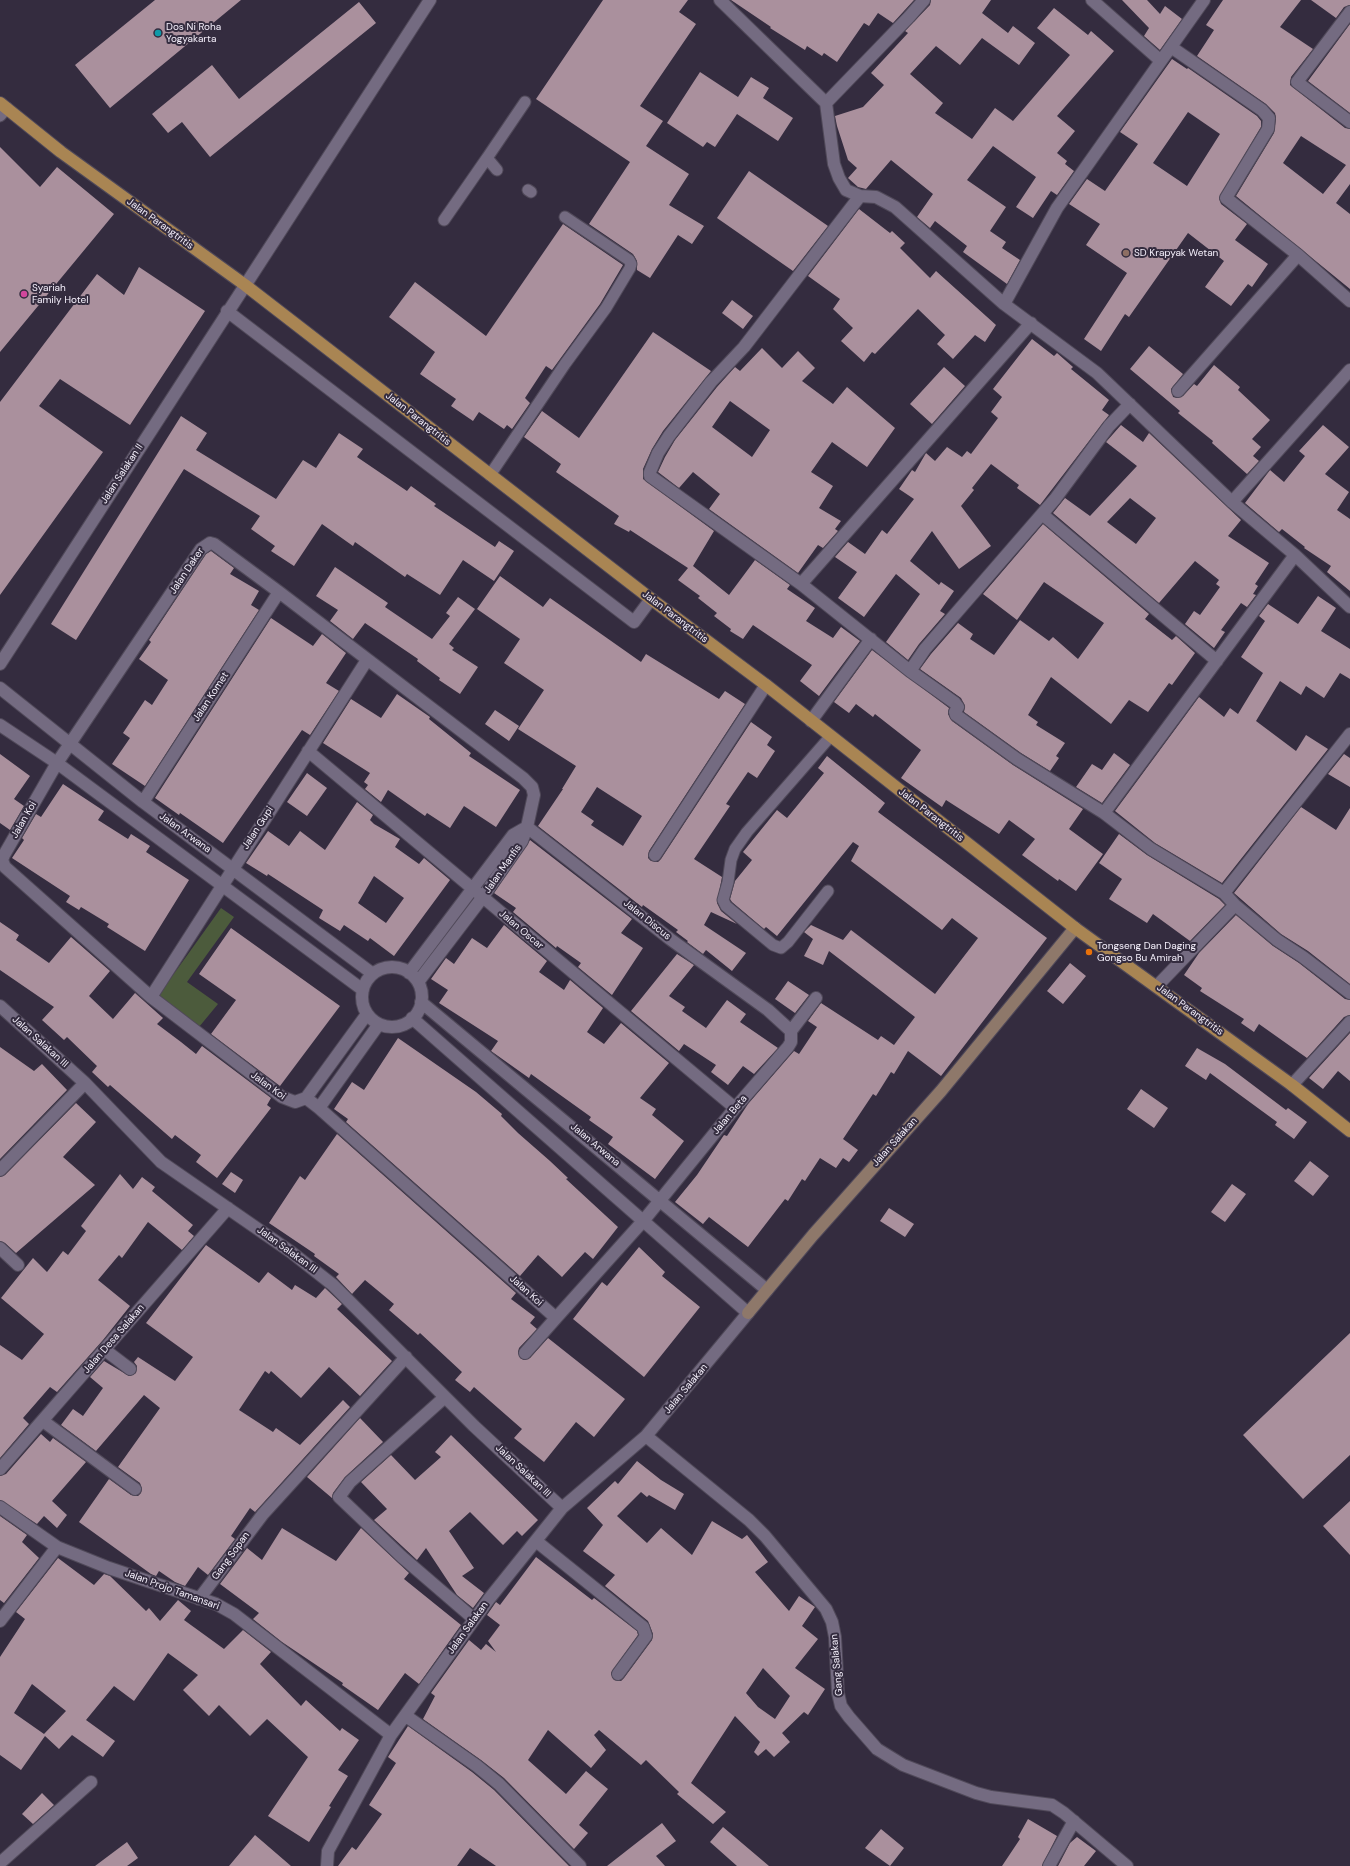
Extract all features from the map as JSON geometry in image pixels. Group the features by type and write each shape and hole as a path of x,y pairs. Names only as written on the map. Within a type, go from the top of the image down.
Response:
{"main road":[{"name":"Jalan Parangtritis","path":"2,109 245,285 651,599 766,685 830,737 1075,928 1292,1085 1350,1131"}],"street":[{"name":"Jalan Salakan II","path":"0,664 227,311 430,0"},
{"path":"720,0 826,103 834,164 839,178 846,190 860,196 876,197 895,207 1004,304 1032,323 1097,373 1232,502 1296,555 1350,607"},
{"path":"826,103 909,18 924,0"},
{"path":"1092,0 1161,61"},
{"path":"1004,304 1057,208 1204,0"},
{"path":"1350,12 1297,82 1350,122"},
{"path":"1171,47 1262,110 1269,118 1268,129 1226,198 1298,255 1350,301"},
{"path":"860,196 744,347 711,382 669,436 650,472 650,476 653,480 801,584 910,670 955,702 958,707 954,712 956,715 1017,759 1104,814 1151,849 1224,893 1235,905 1277,940 1302,957 1350,994"},
{"path":"1178,391 1298,255"},
{"path":"227,311 634,622 651,599"},
{"path":"801,584 1032,323"},
{"path":"1232,502 1350,370"},
{"path":"910,670 925,649 1042,514 1109,426 1130,404"},
{"path":"1042,514 1217,662"},
{"name":"Jalan Daker","path":"70,745 205,544 210,543 214,544 279,592 523,778 532,787 534,795 527,826"},
{"path":"1104,814 1296,555"},
{"name":"Jalan Komet","path":"142,802 279,592"},
{"path":"811,722 871,639"},
{"name":"Jalan Gupi","path":"151,997 368,660"},
{"path":"655,856 766,685"},
{"name":"Jalan Arwana","path":"0,688 142,802 233,868 373,974"},
{"name":"Jalan Arwana","path":"0,725 57,763 363,990"},
{"path":"1224,893 1350,734"},
{"name":"Jalan Koi","path":"70,745 57,763 4,854 2,860 5,867 151,997 282,1096 295,1102 306,1098 319,1108 556,1318"},
{"name":"Jalan Oscar","path":"308,751 472,890 735,1108"},
{"name":"Jalan Manfis","path":"409,973 513,835 527,826"},
{"name":"Jalan Manfis","path":"418,982 482,898 522,841 527,826"},
{"name":"Jalan Discus","path":"527,826 670,939 768,1010 791,1031"},
{"path":"1157,986 1235,905"},
{"name":"Jalan Salakan","path":"327,1866 328,1851 391,1735 474,1619 562,1508 646,1436 767,1290 865,1176 941,1091 1075,928"},
{"path":"389,967 398,968 409,973 418,982 421,992 421,1002 412,1018 407,1022 393,1026 380,1024 367,1014 364,1006 363,990 367,981 373,974 389,967"},
{"path":"791,1031 816,998"},
{"name":"Jalan Arwana","path":"421,1002 767,1290"},
{"name":"Jalan Salakan III","path":"0,1006 85,1083 161,1162 291,1252 333,1285 445,1397 562,1508"},
{"path":"306,1098 367,1014"},
{"path":"412,1018 644,1220 748,1314"},
{"path":"1292,1085 1350,1022"},
{"path":"319,1108 380,1024"},
{"name":"Jalan Beta","path":"644,1220 735,1108 788,1047 791,1042 791,1031"},
{"path":"0,1170 85,1083"},
{"name":"Jalan Desa Salakan","path":"0,1469 228,1208"},
{"path":"525,1353 644,1220"},
{"path":"0,1248 18,1265"},
{"path":"105,1350 130,1369"},
{"name":"Gang Sopan","path":"199,1599 263,1514 406,1357"},
{"path":"445,1397 350,1482 339,1497 402,1557 474,1619"},
{"path":"43,1421 135,1489"},
{"name":"Gang Salakan","path":"646,1436 755,1525 826,1609 832,1622 835,1636 838,1693 841,1706 877,1749 903,1765 976,1793 991,1797 1052,1805 1126,1866"},
{"name":"Jalan Projo Tamansari","path":"0,1507 57,1547 109,1568 216,1604 234,1614 391,1735"},
{"path":"536,1541 643,1627 646,1636 618,1674"},
{"path":"0,1621 57,1547"},
{"path":"406,1716 477,1766 499,1784 580,1866"},
{"path":"0,1863 91,1782"},
{"path":"1049,1866 1074,1822"}],"lane":[{"path":"444,220 525,102"},
{"path":"487,158 497,170"},
{"path":"490,475 565,364 610,303 630,268 631,264 629,260 565,217"},
{"path":"828,891 788,942 781,948 773,945 726,906 723,900 731,860 739,843 830,737"}],"green space":[{"path":"221,908 234,917 187,982 218,1004 199,1027 158,996"}],"building":[{"name":"Dos Ni Roha Yogyakarta","path":"155,0 241,0 110,108 75,65"},
{"path":"603,0 688,0 679,12 696,24 640,106 663,121 646,146 689,174 669,205 704,226 692,244 678,235 650,278 637,270 637,261 633,254 589,224 630,162 536,99"},
{"path":"731,0 914,0 893,23 878,13 869,26 864,23 837,62 824,53 822,56 807,46 805,50 770,28 771,27"},
{"path":"931,0 991,0 982,13 1008,33 1013,26 1035,43 1019,65 982,38 960,65 936,46 910,74 943,103 935,113 972,139 995,108 1013,121 1070,55 1037,28 1054,8 1088,35 1091,31 1114,51 1057,116 1075,131 1057,153 1067,161 1065,164 1074,171 1057,195 1051,191 1033,218 1016,207 1036,177 993,146 967,180 1006,207 990,231 1006,242 1002,248 1020,260 1007,284 963,252 967,246 935,221 930,228 917,217 933,194 891,160 866,189 858,187 848,178 857,168 848,160 835,116 863,107 884,85 871,73 908,33 905,31 930,5"},
{"path":"1122,0 1147,0 1160,14 1165,6 1182,19 1160,50 1144,36 1149,28"},
{"path":"1223,0 1301,0 1280,27 1313,49 1291,77 1290,85 1345,128 1350,129 1350,184 1336,203 1350,214 1350,289 1236,196 1274,133 1276,118 1275,113 1266,104 1197,56 1214,30 1206,25","holes":["1301,136 1346,165 1323,194 1283,163"]},
{"path":"1311,0 1350,0 1350,5 1344,7 1336,18"},
{"path":"359,2 376,23 210,157 182,122 168,133 152,114 212,65 239,99"},
{"path":"1350,24 1350,113 1308,81"},
{"path":"1172,59 1187,69 1188,68 1257,116 1261,121 1261,127 1219,198 1221,204 1247,224 1235,240 1268,264 1252,287 1248,284 1231,306 1205,287 1224,261 1188,233 1129,317 1125,314 1101,351 1084,339 1127,273 1086,245 1100,224 1069,204 1087,179 1105,191 1138,144 1120,132","holes":["1188,112 1220,134 1187,186 1153,163"]},
{"path":"700,72 738,97 751,77 769,88 763,98 793,118 778,141 737,114 715,147 707,142 703,147 667,123"},
{"name":"Syariah Family Hotel","path":"0,147 40,187 57,167 114,214 0,352"},
{"path":"749,171 828,226 793,271 717,218"},
{"path":"859,209 890,233 892,231 905,243 900,248 930,278 936,271 996,325 985,342 975,335 953,359 937,344 945,335 918,309 875,354 872,352 864,362 841,341 853,328 833,309 840,299 808,276"},
{"path":"563,224 623,265 600,304 552,370 546,366 525,398 530,403 512,429 507,425 504,429 479,412 473,421 451,406 456,399 420,374 435,352 389,317 415,282 486,336"},
{"path":"139,267 205,311 130,425 60,379 39,406 103,452 0,595 0,402 97,274 124,295"},
{"path":"732,300 753,316 743,329 722,313"},
{"path":"653,332 711,371 663,431 652,449 643,469 643,479 714,531 693,566 729,595 755,560 790,585 787,589 815,608 806,621 833,638 841,627 860,641 819,696 800,681 812,665 753,625 743,639 730,631 731,629 714,616 717,613 698,598 700,596 678,580 688,568 630,530 629,532 614,524 619,516 556,472 561,464 524,437 542,411 579,438"},
{"path":"1032,339 1054,356 1057,353 1073,367 1071,369 1109,400 1102,410 1109,415 1040,505 1017,488 1019,485 991,464 972,488 974,490 961,506 991,546 959,569 932,531 910,561 939,585 941,582 954,591 940,611 945,614 919,644 908,660 886,642 920,594 896,574 864,617 838,598 857,572 835,557 848,542 865,554 882,530 887,534 914,499 899,489 912,470 915,472 926,453 935,461 947,447 962,457 967,451 971,454 998,418 991,412 1002,397 993,389"},
{"path":"1149,346 1183,374 1171,389 1173,397 1177,398 1183,396 1194,384 1197,386 1214,365 1240,387 1238,390 1270,420 1252,439 1261,447 1253,456 1259,461 1247,474 1212,443 1213,441 1178,413 1180,411 1130,369"},
{"path":"762,348 782,368 798,351 815,368 802,381 833,404 847,387 895,428 867,467 832,442 811,472 833,486 819,508 841,521 835,529 838,531 823,548 818,545 798,573 709,509 720,494 693,472 679,488 658,472 675,440 717,387 735,367 740,371","holes":["730,401 770,430 752,457 712,427"]},
{"path":"944,367 965,386 932,424 910,404"},
{"path":"181,416 207,433 196,450 276,499 303,460 316,468 339,433 363,449 357,457 407,491 411,486 436,504 434,506 495,547 499,541 514,551 494,581 463,560 440,595 407,574 405,577 355,542 353,546 322,524 294,566 271,551 275,546 251,529 260,516 184,469 76,640 51,624"},
{"path":"1121,425 1143,442 1149,433 1241,520 1228,536 1269,563 1255,584 1258,586 1253,594 1256,595 1247,607 1241,603 1221,630 1225,632 1214,648 1185,624 1194,611 1200,615 1220,587 1216,584 1219,580 1195,561 1159,603 1053,513 1065,498 1090,516 1137,466 1106,442","holes":["1130,498 1156,518 1136,544 1107,522"]},
{"path":"1323,425 1349,447 1325,474 1349,492 1337,510 1350,519 1350,591 1327,572 1331,566 1304,548 1305,547 1282,529 1279,532 1245,503 1270,470 1284,482 1305,456 1299,451"},
{"path":"1043,524 1149,614 1145,619 1172,640 1176,636 1195,653 1172,685 1169,683 1148,712 1129,700 1111,724 1051,677 1028,715 1038,722 1036,725 1065,743 1056,756 1059,758 1050,771 1021,753 964,712 965,706 961,698 920,669 958,623 973,634 970,639 994,655 1020,620 1049,641 1053,637 1078,659 1104,623 1044,582 1017,620 983,594"},
{"path":"211,551 234,568 230,574 259,591 251,605 259,610 145,786 112,764 130,738 123,733 145,700 152,705 168,680 139,659 151,642 149,640 206,554"},
{"path":"335,567 388,603 385,607 432,639 450,616 446,613 458,597 475,609 449,644 454,648 452,650 478,667 460,694 439,680 440,678 417,661 418,659 365,623 353,639 330,621 338,610 316,596"},
{"path":"500,576 543,607 550,598 641,662 646,654 719,699 725,691 745,704 649,851 648,858 651,861 658,862 661,859 751,722 772,737 767,745 775,751 757,778 748,772 726,804 730,806 694,859 722,877 717,903 721,911 737,924 711,912 704,925 746,953 732,971 706,950 703,954 676,932 678,930 643,905 642,907 538,826 563,789 576,766 518,729 544,690 504,663 520,639 477,609","holes":["597,787 642,816 623,846 591,825 594,821 581,812"]},
{"path":"1318,596 1336,608 1321,631 1350,649 1350,679 1340,673 1324,698 1306,686 1301,695 1280,681 1256,721 1296,751 1306,735 1328,749 1222,883 1155,843 1115,811 1199,697 1224,717 1230,708 1238,714 1263,673 1241,657 1265,621 1259,616 1268,604 1298,624"},
{"path":"271,618 313,646 322,634 346,653 326,683 339,691 310,735 302,730 223,843 180,813 179,815 155,798"},
{"path":"872,650 949,708 948,714 952,721 1013,765 1083,809 1069,829 1103,854 1076,891 1059,879 1058,881 1022,855 1035,839 1009,820 999,834 946,800 942,807 901,778 921,750 875,714 873,717 856,704 849,713 834,702"},
{"path":"397,694 430,717 429,719 471,753 469,756 520,790 496,827 464,806 450,828 427,813 425,816 388,790 381,802 365,789 368,785 364,782 370,773 323,743 351,699 381,718"},
{"path":"495,710 519,726 509,741 485,724"},
{"path":"1114,753 1130,765 1102,803 1076,787 1092,764 1102,770"},
{"path":"0,754 30,776 14,799 24,806 10,830 0,823"},
{"path":"1344,754 1350,758 1350,787 1328,774"},
{"path":"827,756 885,803 878,812 1047,938 941,1076 908,1051 894,1074 891,1072 876,1096 873,1094 843,1139 858,1150 849,1162 843,1158 836,1168 820,1158 805,1181 802,1179 788,1201 785,1199 748,1247 709,1217 703,1224 675,1202 697,1175 724,1135 727,1136 748,1104 794,1051 799,1054 817,1027 808,1021 821,1003 878,1040 881,1036 894,1045 915,1017 829,951 823,965 804,956 813,939 804,932 811,925 843,940 851,930 935,994 978,938 952,918 942,930 851,861 859,846 853,842 777,936 766,927 764,929 732,902 730,899 735,881 752,860 743,852 777,810 787,818 824,773 818,768"},
{"path":"307,773 327,788 307,816 287,802"},
{"path":"63,784 104,811 98,820 128,839 131,834 150,846 146,852 189,880 145,951 107,927 109,924 81,907 79,910 66,902 70,896 12,858 24,840 22,838 36,814 41,817"},
{"path":"357,802 373,815 370,820 374,824 400,839 395,847 419,864 424,858 450,880 394,956 370,938 368,941 344,925 340,931 319,918 323,910 268,874 267,876 246,863 268,831 289,846 300,831 325,850","holes":["374,876 404,898 386,923 358,903"]},
{"path":"1301,807 1336,830 1350,808 1350,984 1308,951 1281,934 1234,893"},
{"path":"1119,834 1147,855 1219,899 1225,905 1190,941 1153,914 1147,923 1109,899 1122,879 1099,863"},
{"path":"530,840 632,919 621,933 643,948 612,995 578,967 581,963 557,946 556,948 513,912 516,908 494,893"},
{"path":"1236,915 1273,946 1299,963 1345,999 1350,1000 1350,1015 1344,1017 1307,1058 1259,1024 1254,1032 1241,1023 1244,1019 1200,991 1202,988 1184,975 1199,953"},
{"path":"0,922 19,935 16,940 49,963 71,937 110,971 89,996 113,1019 135,993 163,1018 157,1024 196,1054 202,1046 271,1098 267,1105 271,1108 217,1178 196,1162 201,1155 175,1135 172,1139 110,1085 108,1087 92,1072 97,1066 67,1037 64,1040 42,1020 54,1007 0,970"},
{"path":"504,925 547,961 539,972 564,990 570,980 603,1008 587,1032 604,1044 621,1023 669,1063 640,1098 656,1109 652,1115 684,1141 655,1179 608,1144 613,1137 589,1120 591,1117 531,1074 529,1078 491,1051 498,1041 439,1003 448,990 431,979 446,958 454,964 472,938 487,948"},
{"path":"231,928 340,1006 280,1086 211,1034 236,1000 199,974"},
{"path":"677,954 694,965 669,996 685,1007 682,1011 706,1028 727,1000 746,1014 740,1022 778,1048 754,1074 743,1066 728,1085 711,1072 716,1065 684,1044 679,1051 631,1011"},
{"path":"1070,963 1086,976 1063,1004 1047,991"},
{"path":"788,981 809,995 795,1013 775,999"},
{"path":"1350,1033 1350,1081 1338,1071 1323,1089 1309,1078"},
{"path":"398,1038 476,1092 502,1114 501,1116 518,1133 550,1161 568,1178 566,1179 618,1227 593,1259 585,1252 562,1277 538,1255 520,1276 346,1122 348,1119 334,1109 352,1082 364,1090"},
{"path":"0,1047 34,1071 42,1064 67,1090 0,1159"},
{"path":"1197,1048 1225,1064 1286,1110 1288,1108 1307,1122 1294,1139 1275,1125 1277,1122 1210,1073 1206,1080 1185,1066"},
{"path":"1141,1089 1168,1108 1154,1128 1127,1109"},
{"path":"76,1103 96,1122 63,1157 95,1185 16,1253 5,1243 0,1241 0,1177 5,1175"},
{"path":"337,1134 516,1293 511,1299 535,1317 530,1323 537,1329 519,1348 518,1352 520,1358 524,1360 530,1358 548,1338 625,1399 594,1437 576,1422 544,1462 514,1438 522,1429 474,1387 470,1392 455,1380 462,1372 420,1333 418,1335 389,1310 394,1304 365,1280 352,1294 336,1277 339,1274 314,1256 315,1254 269,1223 300,1176 305,1180"},
{"path":"1310,1161 1329,1176 1313,1196 1294,1181"},
{"path":"231,1172 243,1180 235,1193 222,1184"},
{"path":"120,1174 133,1189 142,1177 155,1187 152,1191 193,1225 188,1231 194,1236 182,1250 148,1222 122,1258 119,1255 98,1280 130,1306 103,1340 57,1392 50,1387 23,1418 29,1424 0,1458 0,1345 22,1360 44,1334 1,1298 33,1258 47,1272 63,1251 68,1255 86,1231 81,1226"},
{"path":"1232,1184 1246,1194 1225,1222 1211,1212"},
{"path":"889,1208 914,1224 905,1237 880,1221"},
{"path":"206,1245 259,1283 268,1272 292,1290 295,1285 316,1298 325,1288 342,1304 337,1309 392,1361 360,1396 329,1367 301,1398 271,1371 269,1374 265,1371 239,1410 273,1432 276,1428 300,1445 343,1400 350,1407 255,1512 250,1508 231,1536 235,1539 208,1575 198,1567 185,1586 175,1582 159,1571 156,1576 151,1574 79,1522 109,1479 131,1495 138,1496 141,1493 142,1489 140,1483 118,1467 160,1408 144,1395 96,1451 61,1425 73,1409 83,1416 103,1388 90,1377 104,1361 129,1376 136,1373 137,1366 134,1362 138,1357 175,1381 193,1357 146,1323"},
{"path":"639,1247 665,1272 662,1276 700,1307 644,1377 573,1319 602,1282 607,1286"},
{"path":"1350,1333 1350,1455 1303,1499 1243,1435"},
{"path":"360,1418 383,1442 345,1477 333,1493 332,1498 307,1477"},
{"path":"41,1434 50,1442 53,1438 86,1462 52,1501 67,1515 57,1528 44,1516 37,1524 0,1500 0,1476 6,1474"},
{"path":"451,1435 538,1520 522,1536 517,1531 503,1545 470,1512 449,1531 474,1568 462,1576 484,1593 473,1608 457,1595 426,1548 417,1560 374,1520 387,1509 361,1482 391,1455 415,1480 441,1457 435,1452"},
{"path":"637,1461 661,1480 684,1494 675,1510 649,1495 647,1497 641,1492 617,1516 647,1543 661,1528 692,1555 712,1521 742,1539 747,1535 768,1562 755,1572 789,1611 799,1596 815,1607 802,1626 818,1639 795,1668 825,1689 808,1715 804,1712 782,1733 790,1742 774,1757 766,1749 758,1756 754,1752 760,1742 735,1716 691,1783 726,1812 713,1824 677,1794 679,1792 646,1760 641,1765 599,1730 594,1735 606,1750 591,1768 548,1730 528,1760 566,1794 586,1771 608,1789 579,1825 588,1833 574,1849 504,1778 423,1719 435,1696 431,1693 469,1640 481,1650 486,1644 496,1652 488,1641 500,1625 487,1615 496,1602 500,1605 536,1557 592,1600 594,1598 637,1631 638,1635 611,1673 614,1680 621,1681 624,1678 652,1640 653,1634 648,1621 605,1586 615,1575 583,1551 603,1525 587,1508 615,1481 618,1484","holes":["763,1668 790,1696 775,1719 758,1707 746,1693"]},
{"path":"1350,1501 1350,1555 1323,1526"},
{"path":"0,1516 27,1535 22,1542 39,1558 4,1603 0,1600"},
{"path":"282,1528 336,1561 361,1528 409,1573 404,1579 461,1625 419,1684 405,1673 378,1710 342,1685 343,1683 282,1642 253,1619 259,1613 220,1584 247,1548 262,1560"},
{"path":"58,1558 94,1585 104,1574 110,1576 146,1611 149,1608 160,1621 178,1600 191,1611 184,1620 224,1649 243,1630 271,1652 260,1664 301,1706 306,1700 340,1731 342,1728 359,1740 338,1770 348,1776 309,1842 268,1816 308,1757 267,1719 250,1736 219,1705 209,1716 183,1690 198,1675 168,1653 134,1701 114,1686 86,1720 115,1741 103,1757 72,1735 59,1749 45,1736 21,1770 0,1755 0,1657 25,1619 16,1612","holes":["32,1684 66,1711 44,1734 14,1713"]},
{"path":"408,1726 472,1772 494,1790 569,1866 496,1866 470,1848 457,1866 338,1866 352,1847 356,1850 382,1814 369,1805 396,1763 388,1757"},
{"path":"42,1793 54,1805 33,1824 22,1814"},
{"path":"1028,1819 1057,1836 1042,1866 1002,1866 1020,1839 1018,1837"},
{"path":"662,1823 676,1841 656,1856 665,1866 607,1866"},
{"path":"723,1827 769,1866 737,1866 710,1842"},
{"path":"881,1829 904,1848 890,1866 865,1848"},
{"path":"255,1835 291,1866 229,1866"},
{"path":"1077,1837 1096,1851 1084,1866 1058,1866 1070,1843"},
{"path":"127,1842 138,1858 127,1866 95,1866"}],"place":[{"name":"Dos Ni Roha Yogyakarta","path":"158,33"},
{"name":"SD Krapyak Wetan","path":"1126,253"},
{"name":"Syariah Family Hotel","path":"24,294"},
{"name":"Tongseng Dan Daging Gongso Bu Amirah","path":"1089,952"}]}
